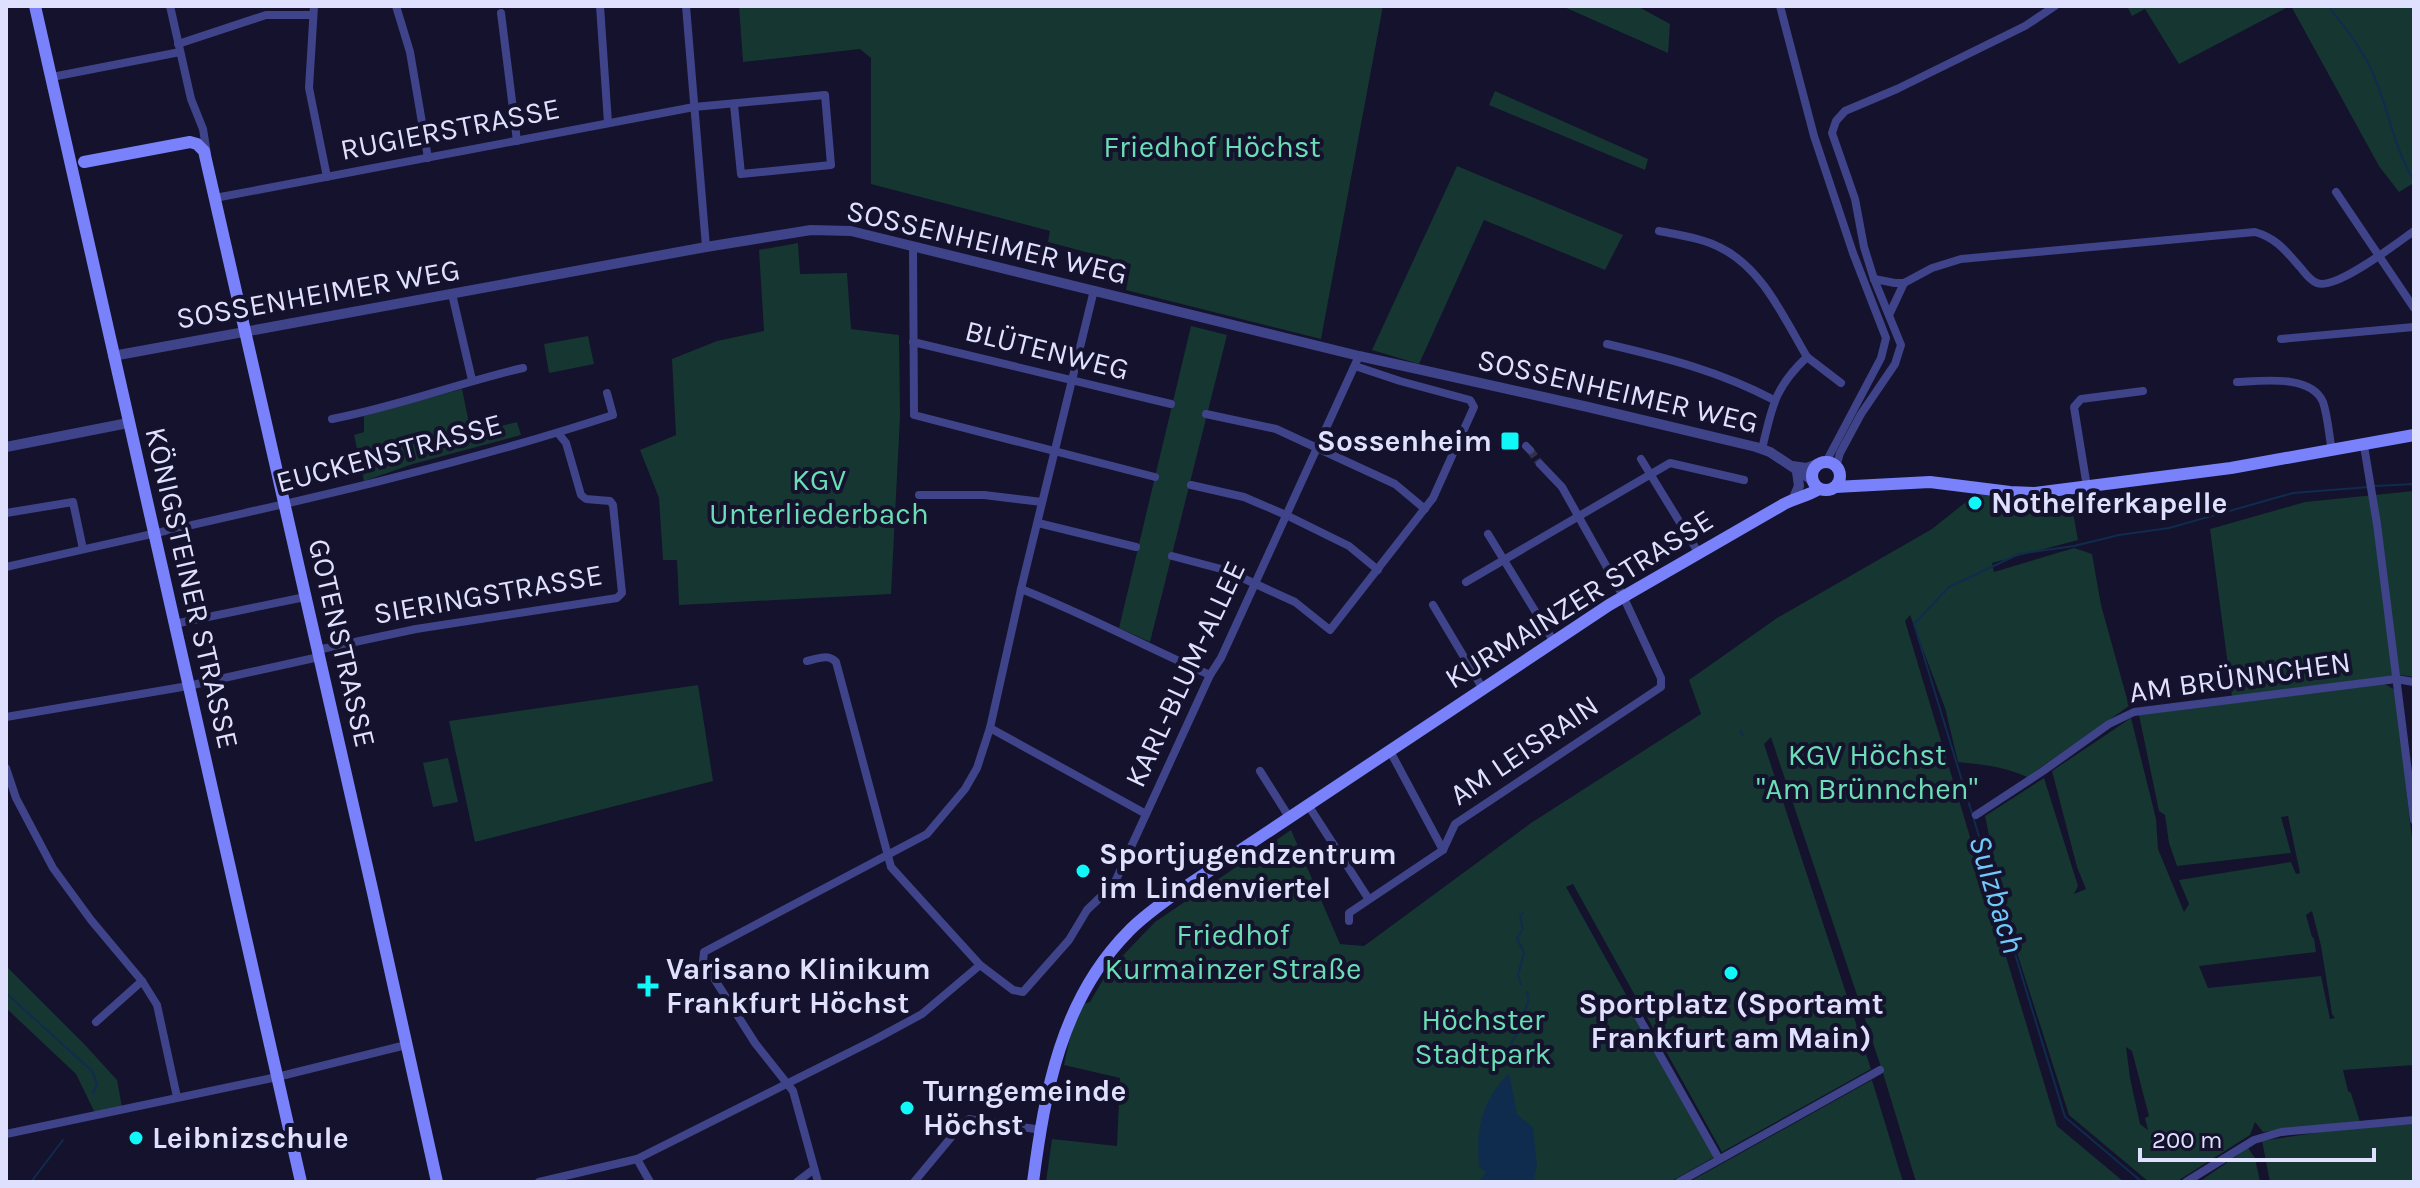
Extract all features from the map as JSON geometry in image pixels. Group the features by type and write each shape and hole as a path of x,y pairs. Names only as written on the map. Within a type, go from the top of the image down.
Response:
{"main road":[{"name":"KÖNIGSTEINER STRASSE","path":"35,6 301,1182"},
{"path":"73,173 84,162 190,142 204,151 208,163"},
{"path":"69,153 84,162"},
{"name":"GOTENSTRASSE","path":"208,163 437,1182"},
{"path":"1814,483 1812,471 1831,471 1856,485 1930,482 2024,494 2332,451 2414,435"},
{"name":"KURMAINZER STRASSE","path":"1033,1182 1062,1038 1084,991 1115,947 1139,921 1289,817 1623,596 1796,498 1805,497 1814,483 1826,491 1831,471"}],"street":[{"name":"GOTENSTRASSE","path":"170,6 196,116 197,130 190,142"},
{"path":"396,6 410,52 428,158"},
{"path":"600,6 608,123"},
{"path":"686,6 706,247"},
{"path":"1780,6 1814,136 1853,253 1885,331 1886,345 1831,471 1795,469 1799,486 1796,498"},
{"path":"1862,403 1888,375 1901,345 1874,279 1855,199 1832,133 1841,114 2025,26 2055,6"},
{"path":"52,77 179,48 279,10 314,10 309,88 327,177"},
{"path":"501,13 517,141"},
{"name":"RUGIERSTRASSE","path":"215,198 694,107 825,95 831,165 741,174 734,105"},
{"name":"GOTENSTRASSE","path":"196,116 203,129 208,163"},
{"path":"1814,136 1832,133"},
{"path":"1826,173 1832,161 1843,164"},
{"path":"2336,192 2414,308"},
{"name":"SOSSENHEIMER WEG","path":"113,356 706,247 811,230 851,231 1094,290 1357,361 1434,373 1762,449 1814,483"},
{"path":"1659,231 1718,246 1737,258 1766,290 1807,357 1841,383"},
{"path":"1874,279 1904,283 1932,268 1961,259 2255,232 2279,243 2317,284 2333,283 2378,257 2414,231"},
{"path":"913,247 914,415 1155,477"},
{"path":"1890,313 1904,283"},
{"path":"818,1182 793,1091 755,1043 703,961 704,952 927,834 965,789 977,768 990,728 1094,290"},
{"path":"452,294 472,380"},
{"path":"2281,339 2414,327"},
{"name":"BLÜTENWEG","path":"913,342 1171,404"},
{"path":"1607,344 1684,362 1726,376 1774,400"},
{"path":"1762,449 1774,400 1786,378 1807,357"},
{"path":"1881,358 1896,362"},
{"name":"SOSSENHEIMER WEG","path":"1357,361 1426,388 1470,400 1474,407 1433,498 1425,509"},
{"name":"KARL-BLUM-ALLEE","path":"980,965 1013,990 1023,992 1065,945 1087,910 1114,884 1357,361"},
{"path":"332,419 523,368"},
{"path":"1873,372 1888,375"},
{"path":"1426,388 1434,373"},
{"path":"2237,382 2279,380 2315,390 2323,402 2332,451"},
{"path":"2087,487 2074,407 2081,399 2143,391"},
{"name":"EUCKENSTRASSE","path":"6,567 284,506 558,433 613,415 607,393"},
{"path":"1172,556 1225,570 1295,602 1330,630 1425,509 1395,484 1276,429 1206,414"},
{"path":"6,447 128,423"},
{"name":"SIERINGSTRASSE","path":"6,717 188,686 416,629 617,598 622,593 613,505 610,501 586,499 581,495 566,443 558,433"},
{"name":"AM BRÜNNCHEN","path":"2364,446 2377,524 2414,820"},
{"path":"1641,459 1698,552"},
{"path":"1466,582 1670,463 1744,480"},
{"path":"1540,464 1562,487 1623,596"},
{"path":"1191,485 1244,497 1286,515 1349,546 1378,570"},
{"path":"919,495 984,495 1042,502"},
{"path":"6,513 73,502 83,549"},
{"path":"1038,523 1136,547"},
{"path":"1488,534 1554,642"},
{"path":"1021,589 1058,603 1210,675"},
{"name":"AM LEISRAIN","path":"1349,921 1349,913 1368,898 1443,850 1455,824 1661,687 1661,678 1623,596"},
{"path":"174,624 305,597"},
{"path":"1433,605 1483,689"},
{"path":"539,1182 637,1159 922,1014 980,965 891,867 836,662 826,656 807,661"},
{"name":"AM BRÜNNCHEN","path":"1976,815 2109,724 2134,712 2396,679 2414,682"},
{"path":"990,728 1146,814"},
{"path":"1390,751 1443,850"},
{"path":"6,768 16,798 53,868 142,981 157,1005 177,1097"},
{"path":"1260,771 1289,817"},
{"path":"1308,805 1368,898"},
{"path":"96,1022 142,981"},
{"path":"1630,1002 1719,1159"},
{"path":"6,1134 277,1077 406,1045"},
{"path":"1679,1182 1880,1070"},
{"path":"914,1182 969,1119 1042,1130"},
{"path":"2186,1182 2260,1136 2414,1120"},
{"path":"637,1159 650,1182"},
{"path":"797,1182 814,1169"}],"green space":[{"name":"Friedhof Höchst","path":"739,6 1383,6 1321,339 1126,290 1131,264 1048,242 1050,231 871,184 871,58 860,49 743,62"},
{"path":"1562,6 1637,6 1670,24 1668,53"},
{"path":"2127,6 2290,6 2179,64 2145,9 2132,16"},
{"path":"2291,6 2414,6 2414,183 2399,192 2379,166"},
{"path":"1495,91 1648,159 1645,170 1489,105"},
{"path":"1457,166 1623,235 1605,270 1484,220 1419,364 1372,350"},
{"name":"KGV Unterliederbach","path":"798,243 800,274 847,273 851,329 899,335 900,417 891,594 679,605 677,560 663,560 659,498 640,450 676,435 672,359 717,341 764,331 759,250"},
{"path":"1191,326 1227,335 1150,642 1119,628"},
{"path":"588,336 594,364 549,373 544,344"},
{"path":"462,389 471,433 517,422 521,435 413,464 364,481 354,435 364,432 364,416"},
{"path":"2414,491 2414,677 2401,675 2232,696 2210,529 2305,502"},
{"path":"1976,494 2026,500 2070,496 2078,540 1992,563 1994,572 2074,548 2092,554 2101,605 2129,706 2027,777 2001,768 1958,762 1945,708 1910,615 1905,621 2057,1126 2124,1182 1916,1182 1771,737 1764,744 1871,1069 1722,1152 1573,884 1566,887 1716,1156 1670,1182 1046,1182 1052,1139 1117,1146 1120,1078 1064,1065 1071,1033 1083,1004 1090,1002 1108,971 1155,922 1291,830 1340,944 1364,946 1531,823 1701,714 1689,680 1777,618 1932,529"},
{"path":"2385,684 2395,690 2414,857 2414,1065 2343,1070 2360,1122 2263,1132 2255,1122 2250,1135 2176,1182 2149,1182 2069,1115 1996,887 1998,879 1985,816 2044,778 2078,886 2074,894 2086,889 2077,867 2052,771 2131,718 2156,819 2158,849 2184,912 2189,904 2179,880 2291,862 2296,874 2300,873 2288,816 2281,817 2291,853 2177,866 2169,843 2165,815 2159,811 2139,715","holes":["2312,911 2335,1018 2330,1019 2321,976 2208,988 2199,966 2316,952 2306,915","2126,1047 2132,1051 2149,1116 2145,1118 2148,1130 2140,1124"]},
{"path":"698,685 713,781 475,842 449,721"},
{"path":"448,758 458,802 433,807 423,763"},
{"path":"6,966 117,1080 122,1107 95,1113 76,1074 6,1008"},
{"path":"1872,1080 1903,1182 1689,1182"},
{"path":"2414,1124 2414,1182 2270,1182 2262,1141 2334,1130"},
{"path":"2248,1148 2255,1158 2260,1182 2199,1182"}],"water":[{"path":"1509,1073 1517,1114 1533,1128 1537,1167 1533,1182 1479,1182 1486,1172 1479,1167 1478,1140 1482,1116 1492,1094"}],"waterway":[{"name":"Sulzbach","path":"2328,6 2357,44 2371,69 2401,154 2414,181"},
{"name":"Sulzbach","path":"2375,486 2414,484"},
{"name":"Sulzbach","path":"2142,1182 2065,1117 1914,624 1949,587 2019,554 2169,528 2293,493 2369,487"},
{"path":"1740,731 1743,735"},
{"path":"1521,984 1518,975 1524,953 1517,938 1523,929 1520,916 1523,913"},
{"path":"1515,1067 1517,1054 1511,1043 1516,1036 1515,1023 1527,1005 1527,992"},
{"path":"6,993 92,1071 97,1083 93,1094"},
{"path":"31,1182 63,1140"}],"tunnel":[{"path":"1530,450 1540,464"}],"place":[{"name":"Sossenheim","path":"1510,441"},
{"name":"Nothelferkapelle","path":"1975,503"},
{"name":"Sportjugendzentrum im Lindenviertel","path":"1083,871"},
{"name":"Sportplatz (Sportamt Frankfurt am Main)","path":"1731,973"},
{"name":"Varisano Klinikum Frankfurt Höchst","path":"648,986"},
{"name":"Turngemeinde Höchst","path":"907,1108"},
{"name":"Leibnizschule","path":"136,1138"}],"park label":[{"name":"KGV Höchst \"Am Brünnchen\"","path":"1867,772"},
{"name":"Friedhof Kurmainzer Straße","path":"1233,952"},
{"name":"Höchster Stadtpark","path":"1483,1037"}]}
